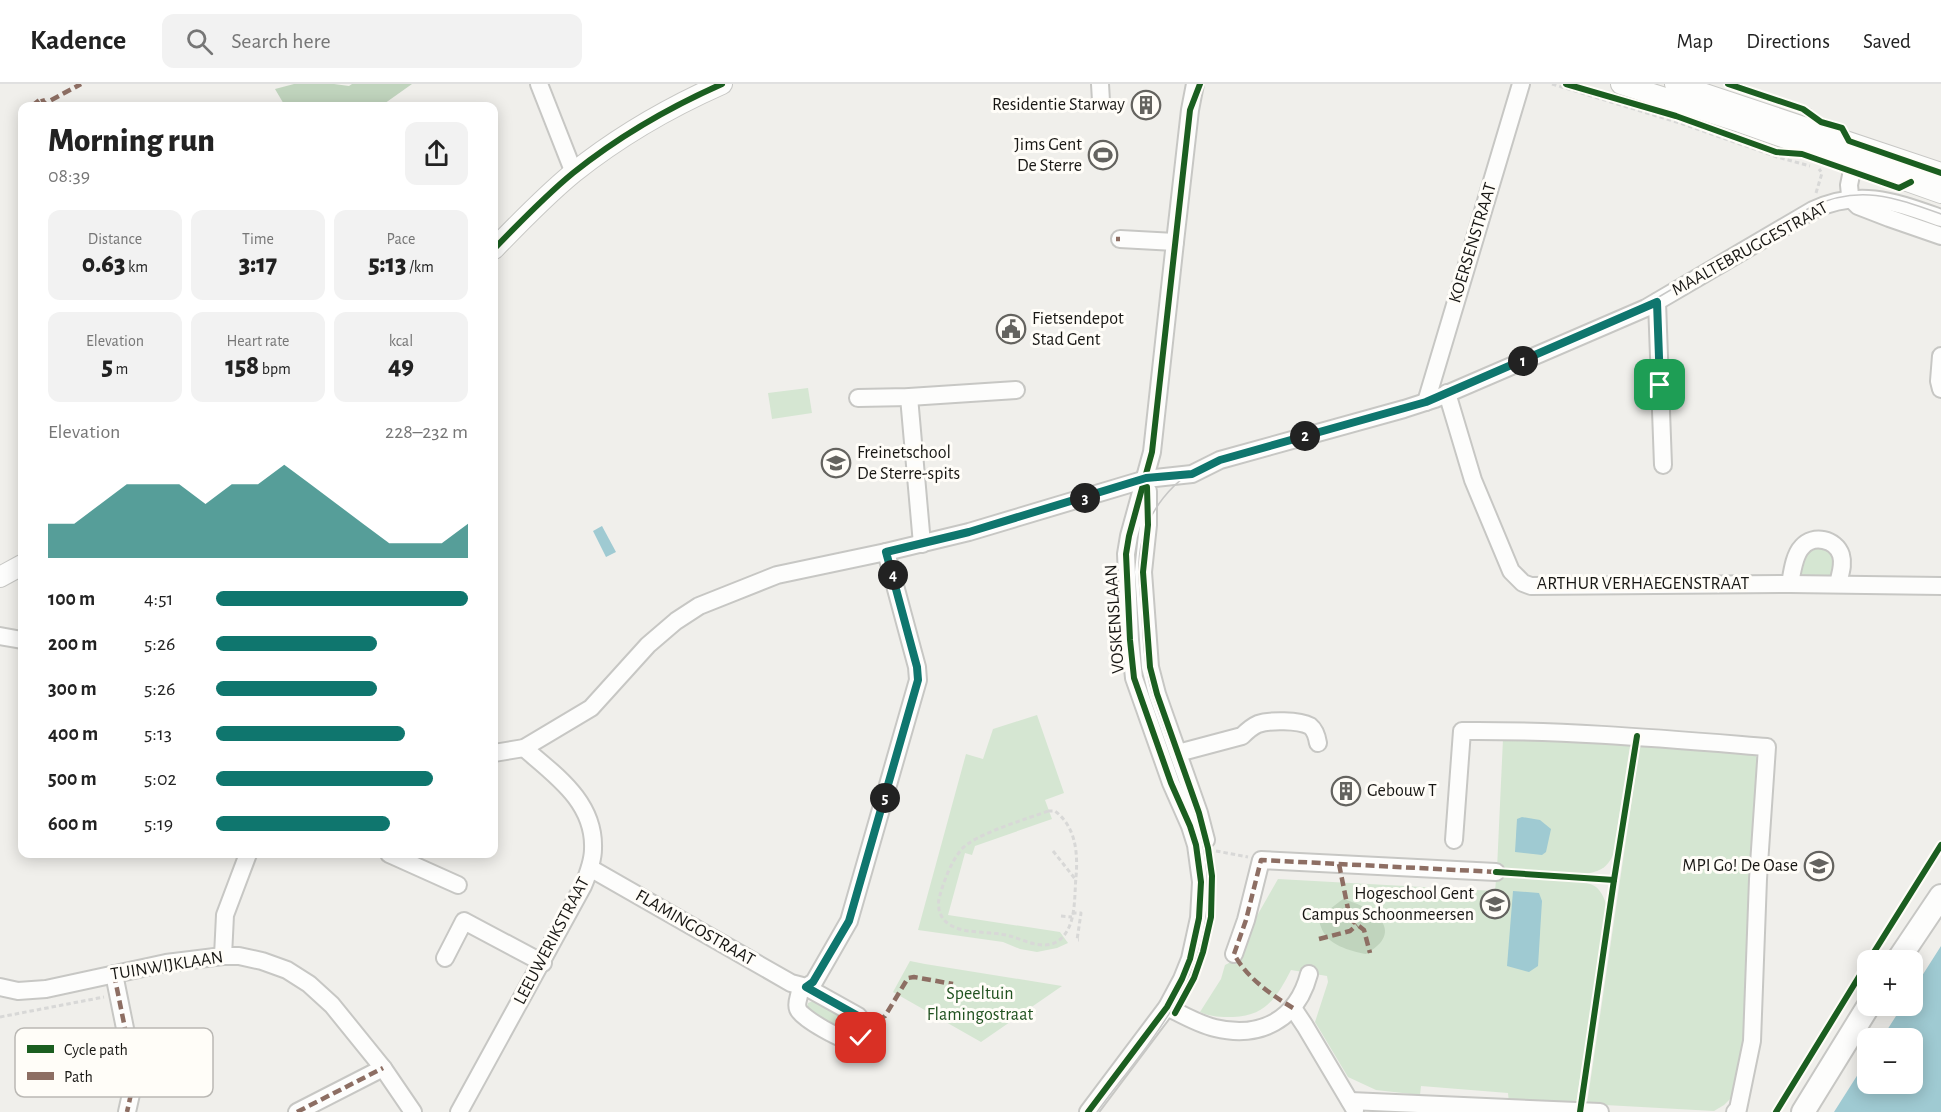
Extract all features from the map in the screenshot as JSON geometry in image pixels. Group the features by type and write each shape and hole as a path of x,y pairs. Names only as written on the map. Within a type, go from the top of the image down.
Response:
{"highway":[{"path":"1905,950 1941,896"},
{"path":"1803,1112 1862,1016"}],"main road":[{"path":"498,245 574,173 672,108 722,84"},
{"path":"1621,84 1740,122 1855,153 1941,172"},
{"path":"1675,84 1855,153 1941,193"},
{"path":"0,577 18,567"}],"street":[{"path":"539,84 574,173"},
{"path":"1101,84 1101,101"},
{"name":"VOSKENSLAAN","path":"1188,84 1190,110"},
{"name":"VOSKENSLAAN","path":"1088,1112 1172,1010 1195,940 1199,918 1201,882 1199,862 1190,826 1138,695 1132,669 1126,554 1152,452 1190,110 1195,84"},
{"name":"KOERSENSTRAAT","path":"1426,402 1521,84"},
{"name":"MAALTEBRUGGESTRAAT","path":"498,752 524,748 591,708 648,645 676,621 699,606 777,575 922,544 1146,478 1192,474 1220,460 1426,402 1657,302 1820,207 1853,200 1849,184 1855,153"},
{"path":"1853,200 1870,198 1894,202 1941,218"},
{"path":"1853,200 1858,206 1941,236"},
{"path":"1120,239 1175,242"},
{"path":"1657,302 1663,465"},
{"path":"1941,356 1939,381 1941,389"},
{"path":"858,399 909,398 1016,390"},
{"name":"ARTHUR VERHAEGENSTRAAT","path":"1447,393 1473,480 1511,571 1523,583 1531,586 1790,584 1941,586"},
{"path":"909,398 922,544"},
{"name":"VOSKENSLAAN","path":"1101,1112 1194,978 1209,930 1212,893 1211,864 1199,813 1157,694 1148,653 1143,572 1148,508 1146,478"},
{"path":"1790,584 1796,558 1802,547 1818,539 1826,540 1839,550 1842,565 1838,584"},
{"name":"FLAMINGOSTRAAT","path":"590,868 791,983 803,987 813,982 849,921 918,680 917,667 886,552"},
{"path":"0,636 18,639"},
{"path":"1178,753 1242,736 1258,724 1269,722 1288,721 1309,726 1315,733 1318,743"},
{"path":"1454,840 1462,731 1500,730 1637,736 1767,747 1758,879 1752,1041 1738,1109 1735,1112"},
{"name":"LEEUWERIKSTRAAT","path":"459,1112 543,963 584,886 590,868 593,849 591,830 585,811 576,796 562,781 524,748"},
{"path":"223,956 225,915 246,858"},
{"path":"398,858 458,885"},
{"path":"1233,954 1246,920 1261,860 1496,872"},
{"path":"445,958 464,921 543,963"},
{"name":"TUINWIJKLAAN","path":"0,987 18,991 46,989 166,963 223,956 239,956 262,961 287,970 309,984 332,1005 383,1068 413,1112"},
{"path":"114,974 125,1028"},
{"path":"1172,1010 1215,1028 1249,1031 1273,1025 1293,1008 1302,996 1309,974"},
{"path":"1293,1008 1353,1106 1600,1112"},
{"path":"297,1112 383,1068"},
{"path":"127,1112 130,1097"}],"path":[{"path":"1552,84 1683,124 1777,157 1818,167 1822,173 1815,197 1820,207"},
{"path":"1566,84 1676,116 1776,152 1788,152"},
{"path":"1728,84 1803,109 1812,116"},
{"path":"1048,811 1055,811 1061,816 1071,833 1077,850 1072,915 1068,932 1057,942 1038,945 1009,935 962,930 950,926 942,918 938,909 938,900 956,857 969,842 1048,811"},
{"path":"1208,850 1261,860"},
{"path":"1053,851 1076,880"},
{"path":"1061,916 1081,914 1077,940 1079,940"},
{"path":"0,1017 118,995"}],"green space":[{"path":"294,84 349,86 352,84 412,84 387,102 283,102 275,89"},
{"path":"808,388 812,413 772,419 768,393"},
{"path":"1812,545 1833,549 1836,570 1829,577 1798,577 1799,559"},
{"path":"1037,715 1064,793 1045,800 1052,819 975,846 972,855 965,853 948,915 1060,932 1068,943 1037,952 1020,949 1003,942 918,930 966,754 983,759 993,729"},
{"path":"1503,739 1626,743 1630,746 1613,855 1606,866 1586,874 1497,869"},
{"path":"1640,745 1754,751 1759,763 1750,885 1742,1058 1733,1096 1714,1111 1587,1104"},
{"path":"1499,877 1564,879 1588,883 1602,894 1607,907 1576,1104 1509,1103 1508,1093 1421,1086 1420,1095 1376,1090 1348,1077 1315,1022 1328,982 1327,976 1291,970 1281,989 1269,1003 1262,1009 1244,1016 1220,1017 1200,1012 1221,979 1225,965 1229,963 1238,949 1278,879 1495,891 1496,880"},
{"path":"1343,899 1374,914 1385,928 1384,936 1378,945 1366,954 1334,943 1321,927 1319,912 1330,909"},
{"name":"Speeltuin Flamingostraat","path":"910,961 1062,986 981,1042 893,992"},
{"path":"813,1001 855,1025 856,1030 853,1034 848,1034 809,1012 808,1003"}],"water":[{"path":"602,526 616,552 606,557 593,531"},
{"path":"1522,817 1540,820 1551,829 1546,852 1542,855 1515,852 1517,819"},
{"path":"1513,891 1539,893 1542,901 1538,966 1529,972 1507,966"},
{"path":"1941,946 1941,1112 1834,1112 1857,1076 1857,1094 1923,1094 1923,1028 1888,1028 1896,1016 1923,1016 1923,974"}],"tram line":[{"path":"1097,1112 1151,1041 1182,992 1202,938 1207,908 1207,879 1198,822 1150,685 1143,640 1139,575 1141,545 1154,512 1175,485 1188,474 1219,457 1427,398 1635,309 1811,207 1828,200 1845,196 1876,196 1908,202 1941,214"}],"marked path":[{"path":"48,102 81,84"},
{"path":"37,102 42,98 43,102"},
{"path":"1293,1008 1260,985 1245,971 1234,954 1246,920 1261,860 1496,872"},
{"path":"1339,864 1350,919 1364,930 1370,953"},
{"path":"1319,939 1350,931 1357,925"},
{"path":"114,974 125,1028"},
{"path":"864,1022 879,1020 885,1016 908,978 953,984"},
{"path":"297,1112 383,1068"},
{"path":"127,1112 130,1097"}],"cycle path":[{"path":"498,245 552,191 608,147 645,124 722,84"},
{"path":"1088,1112 1167,1007 1190,959 1199,918 1201,882 1196,845 1171,783 1134,678 1126,554 1152,452 1190,110 1200,84"},
{"path":"1566,84 1676,116 1776,152 1802,154 1899,188 1911,182"},
{"path":"1728,84 1803,109 1821,122 1842,128 1849,141 1941,173"},
{"path":"1147,487 1148,525 1143,572 1150,667 1157,694 1199,813 1212,876 1211,917 1203,952 1194,978 1175,1013"},
{"path":"1580,1112 1637,736"},
{"path":"1875,950 1941,845"},
{"path":"1496,872 1614,880"},
{"path":"1776,1112 1857,980"}],"place":[{"name":"Residentie Starway","path":"1146,105"},
{"name":"Jims Gent De Sterre","path":"1103,155"},
{"name":"Fietsendepot Stad Gent","path":"1011,329"},
{"name":"Freinetschool De Sterre-spits","path":"836,463"},
{"name":"Gebouw T","path":"1346,791"},
{"name":"MPI Go! De Oase","path":"1819,866"},
{"name":"Hogeschool Gent Campus Schoonmeersen","path":"1495,904"}],"route":[{"path":"861,1038 865,1031 864,1022 858,1016 806,987 820,972 849,921 918,680 917,667 886,552 969,532 1146,478 1192,474 1220,460 1426,402 1657,302 1660,385"}]}
